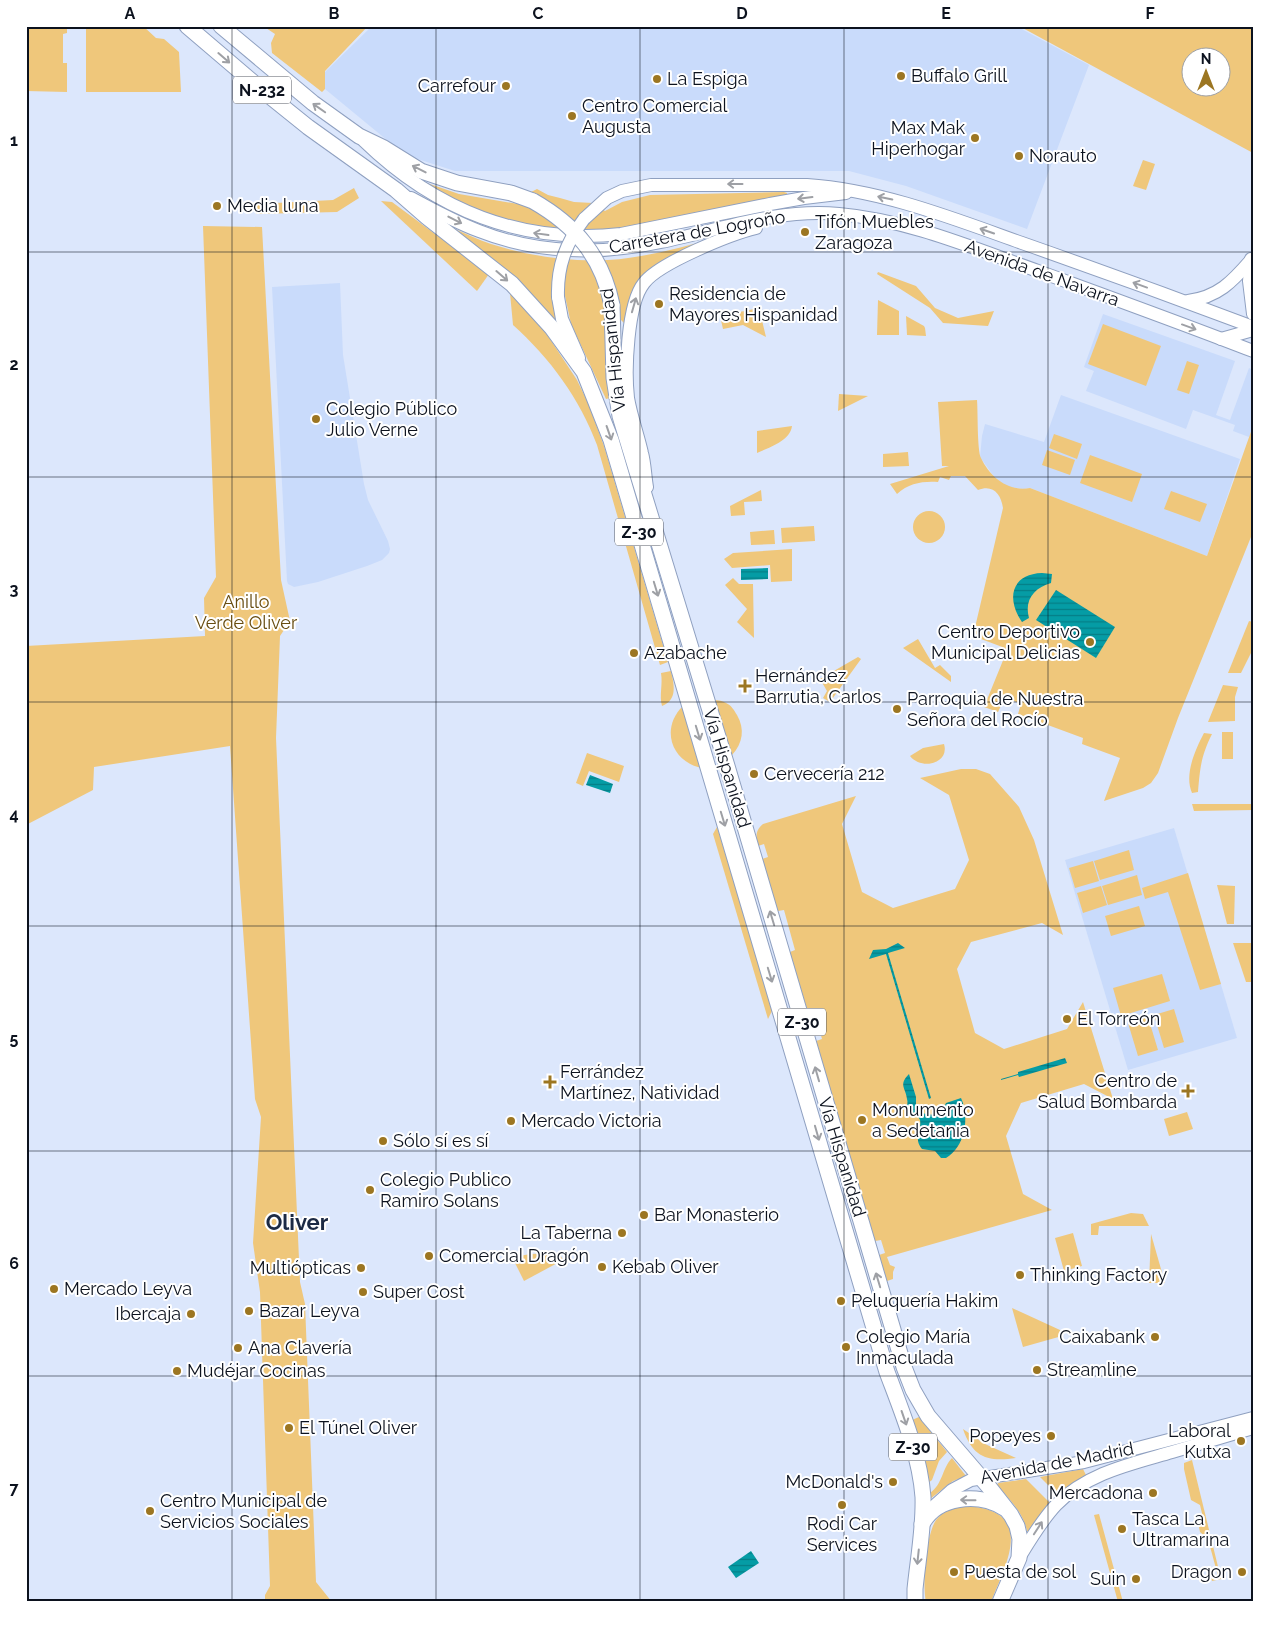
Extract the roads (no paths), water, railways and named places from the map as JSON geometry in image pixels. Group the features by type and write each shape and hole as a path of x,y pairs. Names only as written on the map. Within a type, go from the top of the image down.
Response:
{"highway":[{"name":"Carretera de Logroño","path":"187,26 308,127 396,190"},
{"name":"Carretera de Logroño","path":"221,26 313,103 359,136"},
{"name":"Vía Hispanidad","path":"359,136 384,148 421,171 438,178 511,193 533,201 563,221 589,249 605,278 612,305 616,398 620,416 904,1367 913,1390 928,1416 1007,1510 1019,1532 1019,1558 1000,1602"},
{"name":"Vía Hispanidad","path":"396,190 426,217 512,284 552,328 584,372 611,440 882,1354 910,1435 922,1488 926,1518 914,1598"},
{"path":"926,1518 944,1503 966,1499 993,1503 1007,1510"}],"main road":[{"name":"Carretera de Logroño","path":"359,136 380,157 423,188 467,212 507,227 557,236 597,237 621,234 770,204 853,192"},
{"name":"Z-30","path":"584,372 562,319 558,297 558,276 566,247 584,219 607,198 622,191 651,185 807,185 831,187 853,192"},
{"name":"Carretera de Logroño","path":"396,190 480,232 534,247 579,250 631,247 780,216 826,213"},
{"name":"Avenida de Navarra","path":"853,192 917,206 1186,302 1253,328"},
{"name":"Avenida de Navarra","path":"826,213 875,218 975,248 1253,351"},
{"path":"655,531 642,455 630,410 627,390 630,325 639,290 656,271 729,237 756,228 826,213"},
{"path":"1186,302 1211,296 1237,276 1252,257"},
{"path":"1252,257 1249,281 1253,314"},
{"path":"1221,339 1253,328"},
{"name":"Avenida de Madrid","path":"926,1518 952,1490 964,1482 1084,1462 1253,1418"},
{"name":"Avenida de Madrid","path":"1019,1558 1042,1522 1056,1505 1074,1490 1093,1478 1132,1464 1253,1428"}],"water":[{"path":"768,568 768,579 741,580 741,569"},
{"path":"1032,574 1052,574 1051,583 1040,588 1029,600 1029,618 1022,622 1014,605 1014,589 1024,578"},
{"path":"1056,590 1115,627 1096,658 1036,620"},
{"path":"590,775 613,784 610,793 586,785"},
{"path":"898,943 905,948 888,953 931,1098 929,1099 886,954 869,959 873,950 886,949"},
{"path":"1065,1058 1067,1063 1019,1077 1018,1075 1001,1080 1018,1074 1018,1072"},
{"path":"909,1074 916,1097 916,1105 925,1114 932,1115 938,1113 946,1103 961,1098 965,1114 964,1131 958,1147 946,1158 941,1158 935,1151 922,1149 919,1145 920,1120 907,1108 903,1086"},
{"path":"751,1551 759,1563 736,1578 728,1567"}],"place":[{"name":"Buffalo Grill","path":"901,76"},
{"name":"La Espiga","path":"657,79"},
{"name":"Carrefour","path":"506,86"},
{"name":"Centro Comercial Augusta","path":"572,116"},
{"name":"Max Mak Hiperhogar","path":"975,138"},
{"name":"Norauto","path":"1019,156"},
{"name":"Media luna","path":"217,206"},
{"name":"Tifón Muebles Zaragoza","path":"805,232"},
{"name":"Residencia de Mayores Hispanidad","path":"659,304"},
{"name":"Colegio Público Julio Verne","path":"316,419"},
{"name":"Centro Deportivo Municipal Delicias","path":"1090,642"},
{"name":"Azabache","path":"634,653"},
{"name":"Hernández Barrutia, Carlos","path":"745,686"},
{"name":"Parroquia de Nuestra Señora del Rocío","path":"897,709"},
{"name":"Cervecería 212","path":"754,774"},
{"name":"El Torreón","path":"1067,1019"},
{"name":"Ferrández Martínez, Natividad","path":"550,1082"},
{"name":"Centro de Salud Bombarda","path":"1188,1091"},
{"name":"Monumento a Sedetania","path":"862,1120"},
{"name":"Mercado Victoria","path":"511,1121"},
{"name":"Sólo sí es sí","path":"383,1141"},
{"name":"Colegio Publico Ramiro Solans","path":"370,1190"},
{"name":"Bar Monasterio","path":"644,1215"},
{"name":"La Taberna","path":"622,1233"},
{"name":"Comercial Dragón","path":"429,1256"},
{"name":"Kebab Oliver","path":"602,1267"},
{"name":"Multiópticas","path":"361,1268"},
{"name":"Thinking Factory","path":"1020,1275"},
{"name":"Mercado Leyva","path":"54,1289"},
{"name":"Super Cost","path":"363,1292"},
{"name":"Peluquería Hakim","path":"841,1301"},
{"name":"Bazar Leyva","path":"249,1311"},
{"name":"Ibercaja","path":"191,1314"},
{"name":"Caixabank","path":"1155,1337"},
{"name":"Colegio María Inmaculada","path":"846,1347"},
{"name":"Ana Clavería","path":"238,1348"},
{"name":"Streamline","path":"1037,1370"},
{"name":"Mudéjar Cocinas","path":"177,1371"},
{"name":"El Túnel Oliver","path":"289,1428"},
{"name":"Popeyes","path":"1051,1436"},
{"name":"Laboral Kutxa","path":"1241,1441"},
{"name":"McDonald's","path":"893,1482"},
{"name":"Mercadona","path":"1153,1493"},
{"name":"Rodi Car Services","path":"842,1505"},
{"name":"Centro Municipal de Servicios Sociales","path":"150,1511"},
{"name":"Tasca La Ultramarina","path":"1122,1529"},
{"name":"Puesta de sol","path":"954,1572"},
{"name":"Dragon","path":"1242,1572"},
{"name":"Suin","path":"1136,1579"}],"district":[{"name":"Oliver","path":"297,1222"}],"park label":[{"name":"Anillo Verde Oliver","path":"246,612"}]}
